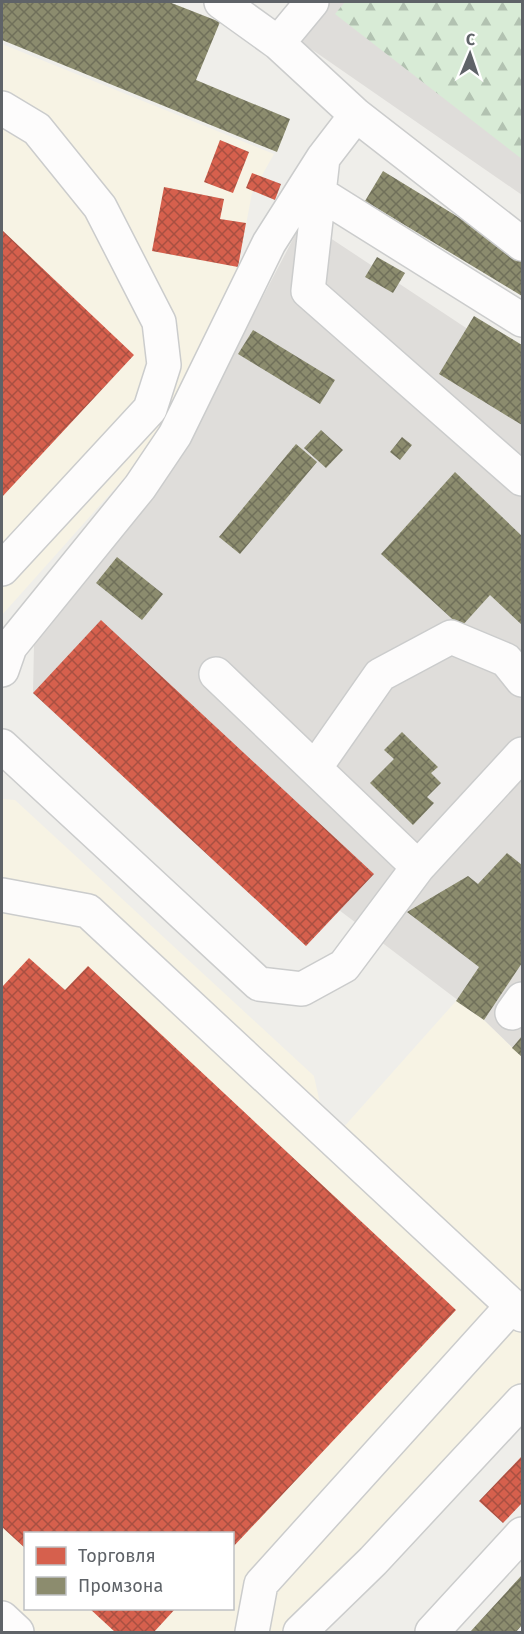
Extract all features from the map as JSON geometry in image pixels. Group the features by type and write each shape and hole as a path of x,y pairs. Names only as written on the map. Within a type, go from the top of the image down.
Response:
{"lane":[{"path":"221,2 278,44 356,115 522,244"},
{"path":"278,44 312,2"},
{"path":"2,108 38,129 100,207 159,322 164,365 150,409 2,569"},
{"path":"2,670 10,646 140,487 175,435 269,243 323,158 356,115"},
{"path":"323,158 308,291 522,479"},
{"path":"319,193 522,321"},
{"path":"315,768 380,675 451,637 506,660 522,680"},
{"path":"216,674 418,867"},
{"path":"2,746 259,984 302,989 344,966 418,867 522,754"},
{"path":"2,895 88,911 517,1310 261,1584 252,1632"},
{"path":"300,1632 373,1562 522,1401"},
{"path":"432,1632 522,1534"},
{"path":"2,1618 17,1632"}],"shaded area":[{"path":"302,2 522,2 522,195 301,42 317,15"},
{"path":"2,44 274,154 252,193 238,267 152,447 2,615"},
{"path":"303,220 522,365 522,1057 484,1020 339,910 306,946 33,693 34,645 180,455"},
{"path":"2,799 15,800 314,1076 322,1112 522,1318 522,1410 321,1632 2,1632"},
{"path":"456,1001 484,1020 522,1057 522,1292 342,1129"}],"green space":[{"path":"345,2 522,2 522,159 335,14"}],"building: Торговля":[{"path":"220,140 249,152 233,193 204,182"},
{"path":"252,173 281,184 275,200 246,188"},
{"path":"164,187 224,199 220,219 246,223 238,267 152,251"},
{"path":"2,230 134,355 2,497"},
{"path":"101,620 374,874 306,946 33,693"},
{"path":"29,958 65,990 88,966 456,1310 234,1546 234,1532 24,1532 24,1547 2,1527 2,987"},
{"path":"522,1456 522,1503 503,1523 479,1501"},
{"path":"91,1610 174,1610 154,1632 115,1632"}],"building: Промзона":[{"path":"2,2 169,2 220,22 196,80 290,119 277,152 2,40"},
{"path":"383,171 522,256 522,296 365,201"},
{"path":"377,257 405,273 393,293 365,277"},
{"path":"474,316 522,345 522,425 439,374"},
{"path":"253,330 335,380 320,404 238,354"},
{"path":"321,430 343,450 326,468 304,448"},
{"path":"402,437 412,445 400,460 390,452"},
{"path":"296,444 317,462 240,554 219,537"},
{"path":"455,472 522,536 522,625 490,595 461,627 381,554"},
{"path":"117,557 163,594 142,620 96,583"},
{"path":"402,732 438,767 431,773 441,783 427,797 434,803 413,825 370,783 394,759 384,750"},
{"path":"507,853 522,865 522,963 484,1020 456,1001 479,967 407,912 468,876 478,884"},
{"path":"522,1036 522,1057 512,1048"},
{"path":"522,1575 522,1625 516,1632 470,1632"}]}
